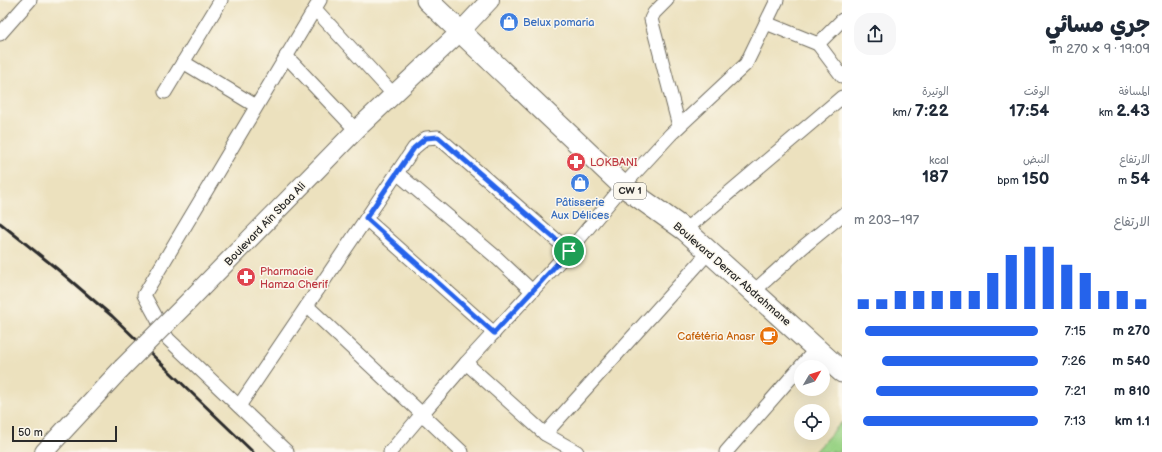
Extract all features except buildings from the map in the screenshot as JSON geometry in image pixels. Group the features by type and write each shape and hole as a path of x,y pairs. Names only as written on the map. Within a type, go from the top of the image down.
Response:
{"main road":[{"name":"Boulevard Derrar Abdrahmane","path":"427,0 623,186 685,230 842,372"},
{"name":"Boulevard Aïn Sbaa Ali","path":"44,452 122,368 356,130 460,32 490,0"}],"street":[{"path":"165,92 221,0"},
{"path":"667,0 654,13 651,19 679,126"},
{"path":"390,452 466,363 569,251 623,186 679,126 746,64 777,0"},
{"path":"0,34 27,1"},
{"path":"288,452 168,339 144,295 318,4 394,95"},
{"path":"818,44 842,20"},
{"path":"766,24 818,44 842,76"},
{"path":"286,56 356,130"},
{"path":"183,62 256,106"},
{"path":"685,230 842,97"},
{"path":"239,406 414,148 426,138 438,137 569,251"},
{"path":"397,173 496,257 532,291"},
{"path":"754,292 803,247 842,215"},
{"path":"366,218 494,333"},
{"path":"545,434 709,252"},
{"path":"307,306 462,452"},
{"path":"726,452 816,349"},
{"path":"466,363 545,434 577,452"}],"green space":[{"path":"842,422 842,452 814,452 825,440 830,440 830,435"}],"railway":[{"path":"0,223 112,316 253,452"}],"place":[{"name":"Belux pomaria","path":"509,22"},
{"name":"LOKBANI","path":"576,162"},
{"name":"Pâtisserie Aux Délices","path":"580,183"},
{"name":"Pharmacie Hamza Cherif","path":"246,277"},
{"name":"Cafétéria Anasr","path":"769,336"}],"route":[{"path":"438,137 569,251 494,333 366,218 414,148 426,138 438,137"}]}
